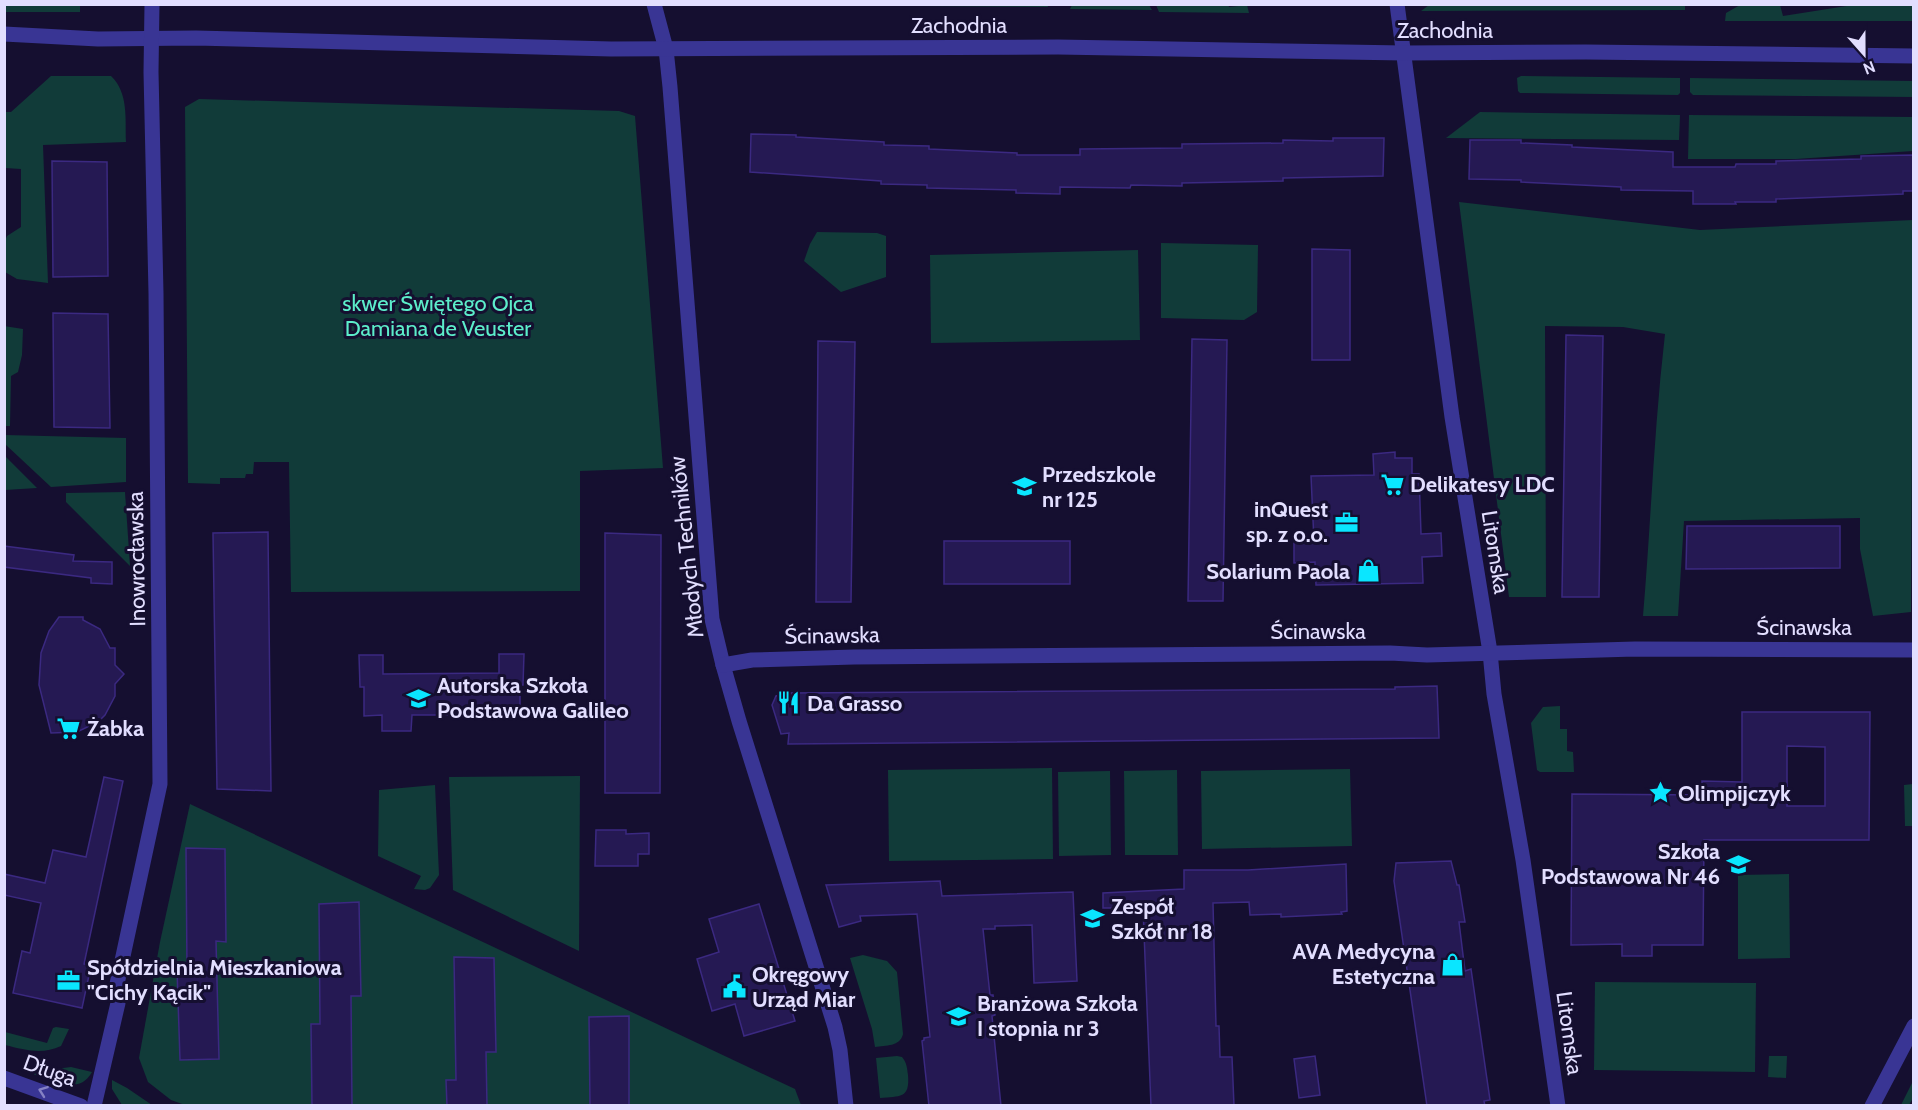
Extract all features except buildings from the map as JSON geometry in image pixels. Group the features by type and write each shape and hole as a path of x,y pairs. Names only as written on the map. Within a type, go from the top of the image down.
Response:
{"street":[{"name":"Inowrocławska","path":"94,1106 118,1003 117,984 160,784 152,4"},
{"name":"Młodych Techników","path":"654,4 666,49 670,90 712,619 723,665 835,1027 846,1106"},
{"name":"Litomska","path":"1397,4 1452,417 1490,652 1494,694 1523,860 1558,1106"},
{"name":"Zachodnia","path":"4,34 98,39 196,38 666,49 1058,47 1404,53 1586,52 1914,56"},
{"name":"Ścinawska","path":"723,665 752,660 844,658 1263,654 1427,655 1635,649 1914,650"},
{"path":"1872,1106 1914,1026"},
{"name":"Długa","path":"4,1078 81,1106"}],"green space":[{"path":"784,4 1047,4 1048,7 784,5"},
{"path":"1228,4 1229,7 1247,5 1249,13 1159,12 1156,5"},
{"path":"1685,4 1685,10 1421,11 1429,5"},
{"path":"4,5 80,5 80,12 5,12"},
{"path":"1072,5 1149,5 1152,10 1070,9"},
{"path":"1740,5 1780,5 1783,16 1853,5 1913,5 1913,21 1725,21 1726,13"},
{"path":"51,76 111,76 121,90 126,116 126,142 43,145 48,283 17,279 5,272 5,241 7,236 21,227 21,169 5,168 4,112 11,112"},
{"path":"1521,76 1680,78 1680,93 1678,95 1520,93 1517,78"},
{"path":"1690,78 1913,81 1913,97 1693,95 1690,92"},
{"name":"skwer Świętego Ojca Damiana de Veuster","path":"199,99 619,111 635,116 663,468 580,471 580,591 291,592 289,462 254,462 253,474 246,474 245,478 220,478 220,484 188,483 185,107"},
{"path":"1480,112 1680,115 1679,140 1446,138"},
{"path":"1689,115 1913,117 1913,151 1796,159 1688,159"},
{"path":"1459,202 1700,230 1913,220 1911,612 1873,616 1860,549 1860,518 1684,521 1678,616 1643,616 1665,334 1623,327 1545,326 1546,597 1509,597"},
{"path":"817,232 877,233 886,236 886,277 841,292 804,261"},
{"path":"1161,243 1258,245 1257,312 1244,320 1161,318"},
{"path":"1138,250 1140,340 931,343 930,255"},
{"path":"4,326 23,329 22,355 18,372 11,376 10,426 5,426"},
{"path":"5,435 126,438 126,482 51,487 5,444"},
{"path":"5,456 37,488 5,490"},
{"path":"125,492 130,566 66,502 66,493"},
{"path":"1560,706 1560,729 1567,729 1567,751 1573,752 1574,772 1540,772 1537,770 1531,723 1543,707"},
{"path":"1052,768 1053,859 889,861 888,770"},
{"path":"1350,769 1352,846 1202,849 1201,771"},
{"path":"1177,770 1178,855 1125,855 1124,771"},
{"path":"1110,771 1111,855 1059,856 1058,772"},
{"path":"580,776 579,951 453,890 449,777"},
{"path":"1913,784 1913,826 1905,826 1904,785"},
{"path":"435,785 439,875 430,888 414,889 421,876 378,856 379,790"},
{"path":"190,804 795,1089 801,1105 185,1105 171,1100 148,1082 139,1058 160,942"},
{"path":"1789,874 1790,958 1738,959 1738,875"},
{"path":"863,955 887,961 897,972 903,1034 899,1041 892,1045 875,1047 872,1029 850,958"},
{"path":"1595,982 1756,983 1755,1072 1594,1070"},
{"path":"53,1028 69,1029 61,1046 54,1049 33,1051 5,1045 5,1032 47,1043"},
{"path":"1769,1056 1787,1056 1786,1078 1768,1077"},
{"path":"902,1057 906,1063 907,1088 902,1095 880,1098 876,1058"},
{"path":"71,1067 92,1072 86,1080 69,1085 49,1081 22,1069 40,1071"},
{"path":"112,1080 152,1105 122,1105 112,1089"},
{"path":"1913,1081 1913,1098 1909,1105 1901,1105"}],"place":[{"name":"Delikatesy LDC","path":"1392,484"},
{"name":"Przedszkole nr 125","path":"1024,487"},
{"name":"inQuest sp. z o.o.","path":"1346,522"},
{"name":"Solarium Paola","path":"1368,571"},
{"name":"Autorska Szkoła Podstawowa Galileo","path":"419,698"},
{"name":"Da Grasso","path":"789,703"},
{"name":"Żabka","path":"69,728"},
{"name":"Olimpijczyk","path":"1660,793"},
{"name":"Szkoła Podstawowa Nr 46","path":"1738,864"},
{"name":"Zespół Szkół nr 18","path":"1093,919"},
{"name":"AVA Medycyna Estetyczna","path":"1453,964"},
{"name":"Spółdzielnia Mieszkaniowa \"Cichy Kącik\"","path":"69,980"},
{"name":"Okręgowy Urząd Miar","path":"734,987"},
{"name":"Branżowa Szkoła I stopnia nr 3","path":"959,1016"}]}
